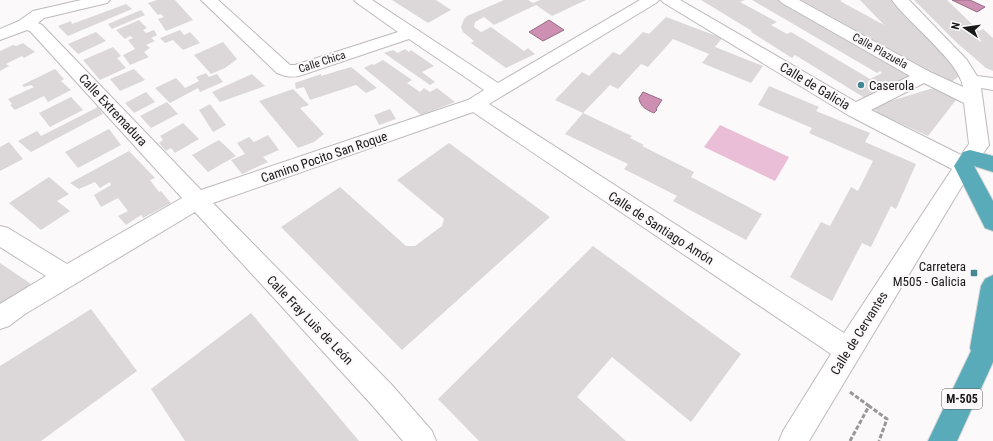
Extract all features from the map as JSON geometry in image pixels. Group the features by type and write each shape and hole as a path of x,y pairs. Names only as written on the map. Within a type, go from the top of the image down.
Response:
{"highway":[{"path":"993,164 967,161 993,222"},
{"name":"M-505","path":"942,441 988,345 993,286"}],"street":[{"path":"0,34 13,31 38,10 73,0"},
{"path":"38,10 102,0"},
{"name":"Calle Chica","path":"209,0 288,72 296,71 412,33"},
{"path":"362,0 496,90"},
{"name":"Camino Pocito San Roque","path":"0,318 16,306 197,200 475,104 496,90 651,0"},
{"name":"Calle de Galicia","path":"669,0 855,110 967,161"},
{"name":"Calle Plazuela","path":"787,0 924,76 974,100"},
{"path":"900,0 961,64 971,81 993,84"},
{"name":"Calle Extremadura","path":"38,10 36,28 197,200"},
{"path":"855,110 924,76"},
{"name":"Calle de Cervantes","path":"793,441 848,350 967,161 979,145 971,81"},
{"name":"Calle de Santiago Amón","path":"475,104 603,190 848,350"},
{"name":"Calle Fray Luis de León","path":"197,200 376,389 422,441"},
{"path":"0,235 67,276"}],"path":[{"path":"850,441 869,406 887,419 879,441"}],"shaded area":[{"path":"952,0 970,0 985,7 977,12"},
{"path":"549,20 564,30 543,41 529,32"},
{"path":"643,92 662,100 654,113 642,106 639,98"},
{"path":"720,125 789,157 775,181 704,147"}],"building":[{"path":"157,0 175,0 193,20 166,31 158,19 164,17 161,14 158,15 148,3"},
{"path":"392,0 436,0 451,10 428,23"},
{"path":"504,0 528,0 533,3 540,0 586,0 552,16 536,5 494,25 484,17 475,22 474,27 481,32 491,27 524,51 528,48 535,54 506,68 471,43 474,41 463,32 461,27 467,16"},
{"path":"701,0 745,0 740,2 777,22 771,25 787,34 791,32 870,79 882,73 880,71 877,73 752,0 785,0 911,76 868,100 795,55 792,58 751,32 752,31"},
{"path":"801,0 842,0 840,1 884,25 860,0 895,0 960,68 961,75 951,82"},
{"path":"914,0 947,0 979,31 983,29 993,38 993,71 986,68 956,42"},
{"path":"126,4 132,9 68,36 58,26 71,21 72,24"},
{"path":"141,10 145,15 112,29 108,24"},
{"path":"666,17 722,38 715,47 763,66 751,83 702,63 709,54 673,39 648,67 641,64 618,89 610,85 583,113 555,100 582,72 589,76 613,52 620,55 643,32 649,34"},
{"path":"139,20 147,28 143,30 146,33 154,30 157,35 151,38 155,41 146,45 150,48 144,52 149,57 130,65 123,55 135,49 128,40 133,38 130,36 125,39 116,30"},
{"path":"180,30 184,35 190,32 200,43 183,50 173,40 165,43 160,38"},
{"path":"96,32 106,41 78,54 68,44"},
{"path":"223,42 237,59 225,68 211,74 194,55"},
{"path":"23,43 35,52 24,58 22,56 6,64 9,66 0,71 0,51 13,45 16,46"},
{"path":"113,47 121,56 117,58 126,68 100,80 83,60"},
{"path":"405,49 409,52 411,50 434,66 422,72 435,82 430,85 384,53 393,50 398,53"},
{"path":"383,60 412,80 407,83 420,92 424,88 430,92 437,88 455,102 421,115 364,68"},
{"path":"351,67 377,88 366,93 356,85 310,100 304,87 296,89 295,83 321,74 321,76"},
{"path":"55,69 64,79 61,81 71,90 48,102 44,96 15,110 10,105 12,104 8,99 34,87 31,85 24,87 22,85"},
{"path":"134,69 145,80 120,91 110,79"},
{"path":"206,73 209,77 217,74 223,82 200,92 198,88 170,103 155,88 176,78 185,88 199,81 196,77"},
{"path":"252,74 265,86 220,102 212,92"},
{"path":"769,86 819,107 816,111 870,133 865,142 916,164 896,209 891,206 871,247 862,243 832,301 790,277 821,222 830,226 851,187 858,191 873,161 809,133 812,128 758,105"},
{"path":"940,86 959,96 928,136 878,113 874,109 874,106"},
{"path":"293,89 309,105 300,108 324,134 314,142 298,148 259,101"},
{"path":"146,92 155,102 134,113 125,103"},
{"path":"71,97 83,110 50,127 39,113"},
{"path":"167,102 178,114 151,128 140,116"},
{"path":"210,104 226,125 213,132 199,110"},
{"path":"98,107 103,114 31,152 18,141 37,131 41,136"},
{"path":"390,109 396,119 379,125 374,115"},
{"path":"583,113 632,136 630,138 644,145 642,146 694,172 691,177 762,214 746,240 673,201 677,196 624,169 628,164 565,134"},
{"path":"183,123 199,139 175,153 171,148 166,151 159,143 163,140 160,136"},
{"path":"109,129 121,145 78,168 65,152"},
{"path":"268,135 279,150 263,157 268,162 242,174 231,160 245,154 237,143 249,137 254,142"},
{"path":"219,140 236,156 208,172 192,155"},
{"path":"9,142 23,159 0,171 0,147"},
{"path":"449,143 550,217 402,350 281,227 340,187 406,246 415,246 442,226 444,219 397,180"},
{"path":"129,151 155,178 150,180 159,192 161,191 171,203 143,218 141,215 126,225 118,216 128,211 118,198 101,207 94,195 111,185 110,182 100,188 95,182 79,189 70,183"},
{"path":"49,177 69,194 57,201 70,211 41,230 9,203"},
{"path":"593,246 741,354 691,422 612,357 577,397 626,441 479,441 438,399"},
{"path":"0,263 31,284 3,306 0,304"},
{"path":"91,309 137,371 41,441 0,441 0,366"},
{"path":"251,313 359,441 185,441 151,389"}],"place":[{"name":"Caserola","path":"861,85"},
{"name":"Carretera M505 - Galicia","path":"974,273"}]}
